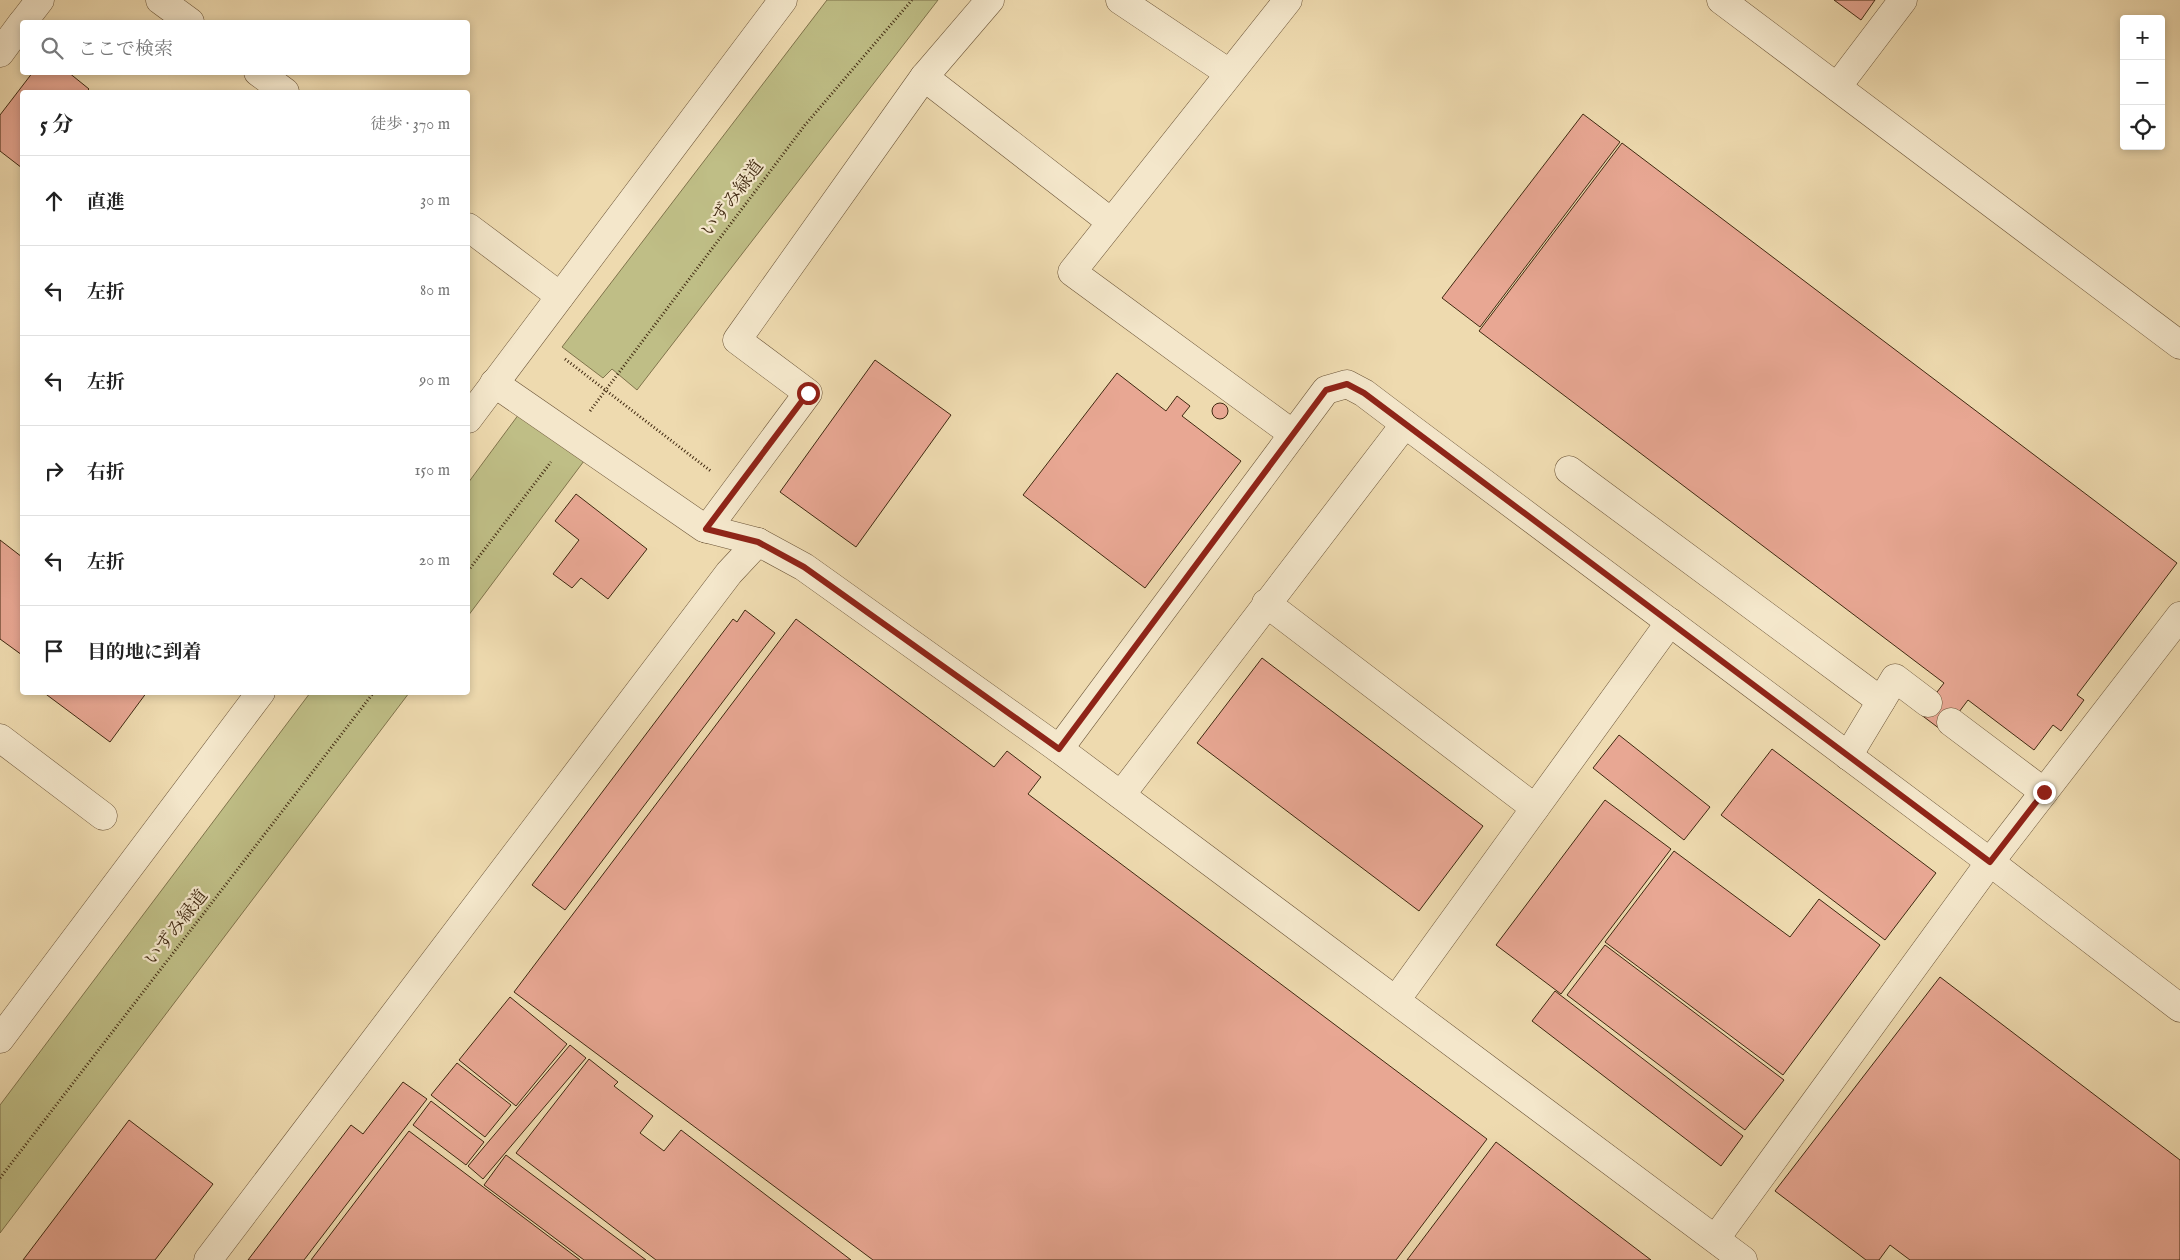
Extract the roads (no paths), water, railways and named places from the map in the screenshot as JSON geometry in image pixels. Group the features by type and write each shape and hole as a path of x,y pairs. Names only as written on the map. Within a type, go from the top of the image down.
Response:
{"street":[{"path":"25,20 40,0"},
{"path":"160,0 187,20"},
{"path":"470,416 783,0"},
{"path":"706,529 808,393 737,340 924,77 990,0"},
{"path":"1120,0 1229,73"},
{"path":"1288,0 1072,272 1293,434"},
{"path":"1721,0 2180,345"},
{"path":"1837,87 1902,0"},
{"path":"0,53 20,27"},
{"path":"262,75 282,90"},
{"path":"924,77 1112,222"},
{"path":"470,228 560,296"},
{"path":"494,383 706,529 758,542 804,567 1059,749 1744,1260"},
{"path":"1059,749 1326,390 1347,384 1364,393 1406,424 1990,862 2180,1008"},
{"path":"1121,795 1266,603 1406,424"},
{"path":"1569,470 1881,701"},
{"path":"208,1260 729,572 758,542"},
{"path":"1266,603 1535,808"},
{"path":"1716,1238 1990,862 2180,616"},
{"path":"1396,1000 1670,622"},
{"path":"1848,756 1894,678 1928,703"},
{"path":"0,1039 259,695"},
{"path":"1952,722 2044,792"},
{"path":"0,738 103,816"}]}
